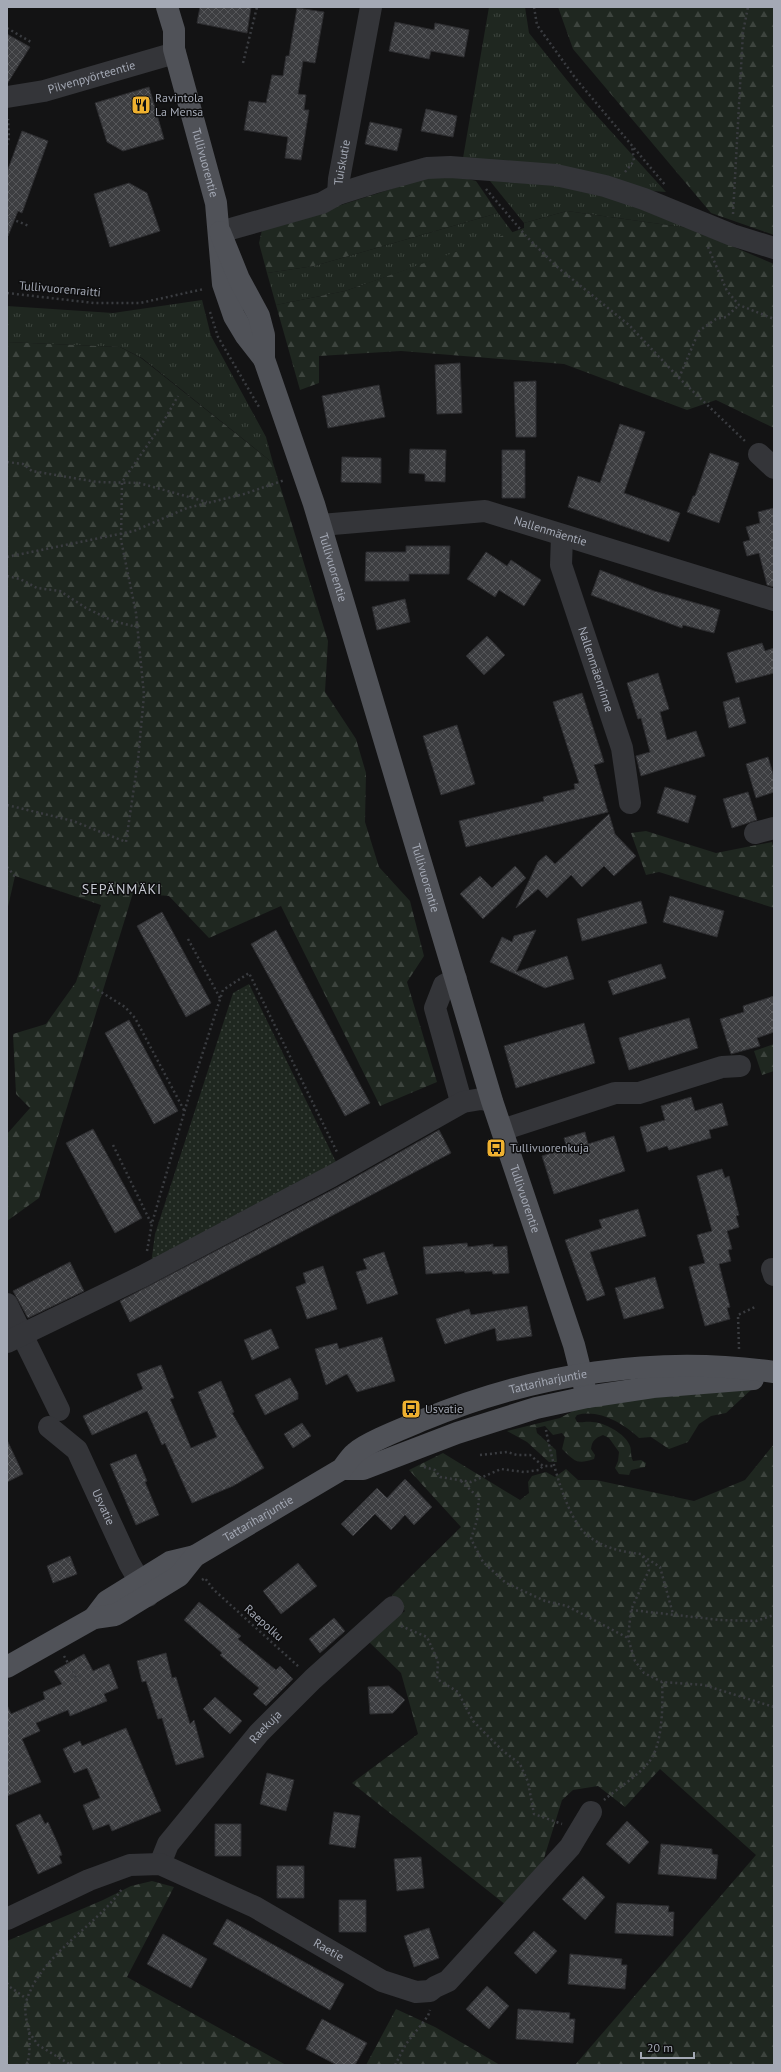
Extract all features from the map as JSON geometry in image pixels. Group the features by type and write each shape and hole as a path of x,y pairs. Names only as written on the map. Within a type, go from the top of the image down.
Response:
{"main road":[{"name":"Tullivuorentie","path":"153,7 161,34 175,51"},
{"name":"Tullivuorentie","path":"167,7 174,30 175,51 216,203 220,232 239,279 259,316 264,335 264,359 321,525 492,1101 582,1374 588,1397"},
{"name":"Tattariharjuntie","path":"7,1667 94,1618 115,1614 143,1588 179,1576 195,1556 342,1469 355,1452 448,1410 500,1392 582,1374 676,1366 738,1367 774,1372"},
{"name":"Tattariharjuntie","path":"342,1469 363,1469 416,1447 501,1418 588,1397 653,1387 774,1377"}],"street":[{"name":"Tuiskutie","path":"220,232 322,203 338,194 340,171 371,7"},
{"name":"Pilvenpyörteentie","path":"7,108 44,91 175,51"},
{"path":"338,194 427,168 468,167 556,175 605,186 644,198 693,220 732,235 774,248"},
{"name":"Nallenmäentie","path":"321,525 485,511 562,536 774,600"},
{"name":"Nallenmäenrinne","path":"562,536 561,565 622,748 630,803"},
{"path":"456,979 444,985 435,1008 459,1094 463,1102"},
{"path":"502,1130 614,1093 639,1093 722,1067 740,1066"},
{"path":"15,1338 143,1276 345,1169 463,1102 481,1099 492,1101"},
{"name":"Usvatie","path":"7,1304 15,1338 54,1418 77,1450 143,1588"},
{"name":"Raekuja","path":"160,1864 168,1844 259,1734 313,1679 388,1611"},
{"name":"Raetie","path":"7,1919 89,1880 130,1865 160,1864 255,1907 382,1981 416,1992 430,1991 448,1981 466,1962 570,1847 586,1819"}],"path":[{"path":"243,63 257,7"},
{"path":"534,7 537,25 576,79 668,188"},
{"path":"732,235 743,32 748,7"},
{"path":"7,28 31,42"},
{"path":"7,108 9,138 7,145"},
{"path":"605,186 620,177 634,161 632,145"},
{"path":"468,167 541,251 556,266 629,325 679,378 766,461"},
{"path":"7,217 29,226"},
{"path":"693,220 710,250 727,291 739,305 774,319"},
{"name":"Tullivuorenraitti","path":"7,293 94,303 140,303 206,288 207,296"},
{"path":"679,378 699,331 716,319 726,317 739,305"},
{"path":"210,311 218,337 261,411"},
{"path":"7,805 73,821 126,842 138,760 144,694 137,627 121,534 122,482 162,424 178,396"},
{"path":"7,462 23,464 32,471 97,482 139,483 208,503"},
{"path":"7,557 134,531 187,508 244,494 289,479"},
{"path":"7,576 20,579 37,588 60,590 86,608 113,621 137,627"},
{"path":"7,867 15,876"},
{"path":"188,940 221,998"},
{"path":"143,1276 152,1223 223,990 249,973 345,1169"},
{"path":"93,987 126,1007 135,1018 185,1112"},
{"path":"113,1145 152,1223"},
{"path":"740,1355 738,1315 754,1308"},
{"path":"546,1430 562,1490 576,1522 587,1535 619,1552 641,1554 660,1567 672,1614"},
{"path":"480,1455 508,1452 517,1455 530,1454 543,1466 555,1466"},
{"path":"421,1466 435,1470 440,1477 461,1482 471,1482 501,1469 524,1472 539,1470 543,1466"},
{"path":"461,1482 479,1498 477,1520 470,1539 483,1562 506,1583 545,1601 567,1606 628,1638"},
{"path":"641,1554 648,1564 649,1570 631,1610 628,1638 634,1661 644,1673 662,1682 704,1685 774,1707"},
{"name":"Raepolku","path":"205,1578 213,1589 313,1679"},
{"path":"631,1610 737,1621 756,1621 774,1615"},
{"path":"388,1611 426,1637 438,1661 437,1679 458,1692 472,1721 502,1750 520,1764 528,1782 534,1814 558,1823 586,1819 649,1762 658,1741 663,1705 662,1682"},
{"path":"64,1656 68,1663"},
{"path":"73,1671 78,1683"},
{"path":"27,2065 29,2032 25,2016 27,1999 37,1981 54,1957 111,1904 128,1881 130,1865"},
{"path":"7,1983 10,1988 27,1999"},
{"path":"396,2065 406,2044 428,2016 434,2000 435,1987"},
{"path":"29,2032 38,2046 71,2065"}],"green space":[{"path":"489,7 525,7 529,33 587,105 666,192 652,191 463,158"},
{"path":"558,7 774,7 774,235 711,213 573,49"},
{"path":"453,175 476,181 498,213 314,266 267,273 259,243 262,230 423,179"},
{"path":"486,176 570,186 635,204 689,228 567,211 524,223"},
{"path":"567,211 689,228 774,264 774,428 716,400 687,410 564,364 401,351 319,356 319,383 300,390 276,305 345,291 524,228 524,223"},
{"path":"498,213 513,233 345,291 276,305 267,273 314,266"},
{"path":"202,300 211,336 266,437 273,463 142,358 120,347 7,342 7,306 113,313"},
{"path":"7,342 120,347 141,358 273,463 328,641 325,692 356,739 366,773 365,822 379,867 410,901 424,956 407,982 437,1082 380,1106 281,906 209,938 169,896 133,893 39,1198 7,1221 7,1134 30,1108 16,1094 13,1034 46,1024 76,982 101,905 15,876 7,911"},
{"path":"646,831 716,853 772,842 774,849 774,908 659,872 646,875 631,833"},
{"path":"249,984 338,1166 151,1264 155,1234 233,993"},
{"path":"774,1044 774,1071 762,1075 754,1051"},
{"path":"753,1388 726,1413 711,1416 699,1424 688,1442 669,1449 651,1437 639,1438 626,1427 602,1416 594,1414 577,1415 575,1418 577,1422 602,1424 608,1426 624,1437 630,1446 633,1461 641,1460 646,1463 645,1467 631,1470 629,1475 619,1474 615,1468 618,1461 619,1452 609,1438 603,1435 596,1439 592,1444 591,1449 595,1455 594,1459 579,1462 573,1459 562,1449 565,1437 562,1433 553,1435 545,1426 536,1428 537,1433 556,1450 557,1462 549,1462 527,1442 507,1431 560,1418 586,1404"},
{"path":"774,1444 774,2065 575,2065 756,1855 660,1769 625,1807 598,1786 573,1790 562,1800 541,1868 506,1905 352,1783 418,1734 401,1673 367,1640 405,1611 392,1595 461,1527 409,1470 443,1453 520,1500 529,1493 528,1482 532,1476 546,1472 555,1477 566,1469 578,1480 596,1480 694,1501 745,1480"},
{"path":"152,1881 174,1887 127,1977 286,2065 7,2065 7,1941 103,1900 131,1886"},
{"path":"396,2009 435,2027 500,2065 366,2065"}],"building":[{"path":"200,7 251,7 247,33 197,23"},
{"path":"297,8 324,12 315,63 303,61 298,94 306,95 304,110 309,110 301,160 285,158 288,137 244,130 249,101 266,103 272,75 283,76 286,56 289,56"},
{"path":"395,22 434,30 435,23 469,30 464,57 431,51 429,59 389,51"},
{"path":"7,34 30,47 7,84"},
{"path":"149,87 164,139 123,151 107,142 95,103"},
{"path":"426,109 457,116 453,137 421,131"},
{"path":"370,122 402,129 397,151 365,144"},
{"path":"22,131 48,141 22,213 18,211 8,236 7,172"},
{"path":"129,183 147,193 160,231 110,247 94,194"},
{"path":"460,363 462,413 437,414 435,365"},
{"path":"536,381 536,437 516,437 514,382"},
{"path":"379,385 385,417 328,428 322,396"},
{"path":"620,424 645,432 624,493 680,513 669,542 568,507 578,476 600,483"},
{"path":"410,449 446,450 445,482 425,481 425,474 409,473"},
{"path":"502,450 525,450 525,498 502,498"},
{"path":"710,453 739,463 719,523 687,512 693,496 695,496"},
{"path":"342,457 381,458 381,483 341,482"},
{"path":"774,508 774,587 767,585 759,553 747,556 743,542 750,540 746,527 760,523 758,512"},
{"path":"406,546 450,546 449,574 409,574 409,581 365,581 366,552 406,552"},
{"path":"486,552 507,566 511,560 541,580 524,606 499,590 495,597 467,579"},
{"path":"600,570 654,591 720,610 714,633 683,625 682,628 591,595"},
{"path":"405,599 410,622 377,630 372,607"},
{"path":"487,636 505,655 484,675 466,656"},
{"path":"762,643 765,651 774,648 774,673 736,683 727,653"},
{"path":"658,673 669,709 660,712 667,740 696,731 705,756 641,776 636,756 650,752 641,718 638,719 627,683"},
{"path":"582,693 604,762 594,765 608,812 466,847 459,821 544,801 543,797 575,789 574,784 579,783 553,702"},
{"path":"739,697 746,723 729,728 723,702"},
{"path":"457,725 475,784 441,795 423,736"},
{"path":"768,757 774,777 774,792 756,798 746,764"},
{"path":"665,787 696,796 688,823 657,813"},
{"path":"748,792 757,820 732,828 723,799"},
{"path":"609,814 615,834 636,856 614,876 604,866 582,887 571,875 547,898 538,889 516,908 538,862 546,855 555,864"},
{"path":"515,866 526,878 483,919 460,894 480,876 492,888"},
{"path":"670,896 724,911 717,937 663,922"},
{"path":"641,901 647,923 582,941 577,919"},
{"path":"162,912 211,1003 186,1017 137,926"},
{"path":"276,930 370,1103 345,1116 251,944"},
{"path":"536,930 516,972 567,956 574,979 545,988 490,962 502,937 512,942 514,936"},
{"path":"661,964 666,978 613,995 608,981"},
{"path":"774,996 774,1032 757,1038 760,1046 731,1054 720,1019 744,1012 743,1006"},
{"path":"689,1018 698,1048 629,1070 619,1038"},
{"path":"129,1020 178,1111 154,1124 105,1033"},
{"path":"584,1023 595,1063 516,1088 504,1046"},
{"path":"691,1097 695,1111 722,1103 728,1125 709,1130 711,1138 669,1150 667,1146 647,1152 640,1127 665,1120 661,1106"},
{"path":"93,1129 142,1218 115,1233 66,1143"},
{"path":"439,1130 451,1153 130,1322 120,1301 338,1187"},
{"path":"585,1132 588,1144 614,1136 625,1171 554,1194 542,1156 567,1148 564,1138"},
{"path":"722,1169 725,1178 729,1176 739,1215 736,1216 739,1227 727,1231 732,1249 728,1250 731,1261 719,1264 730,1307 727,1308 730,1319 705,1326 689,1267 705,1263 697,1235 712,1231 697,1176"},
{"path":"638,1209 646,1236 590,1252 605,1295 587,1301 565,1240 602,1228 599,1220"},
{"path":"467,1243 468,1247 493,1244 493,1247 507,1246 509,1273 493,1274 492,1271 465,1273 464,1271 426,1274 423,1247"},
{"path":"384,1252 398,1294 367,1304 356,1272 367,1269 363,1259"},
{"path":"70,1262 84,1291 28,1318 13,1291"},
{"path":"323,1266 337,1309 307,1319 296,1287 306,1283 303,1273"},
{"path":"655,1277 664,1308 624,1319 615,1288"},
{"path":"527,1306 532,1336 497,1341 495,1328 445,1344 436,1319 469,1309 471,1315"},
{"path":"271,1329 279,1348 252,1360 244,1340"},
{"path":"382,1337 395,1381 357,1392 347,1374 326,1385 315,1349 337,1343 339,1349"},
{"path":"161,1365 174,1398 170,1399 191,1448 217,1437 198,1392 221,1381 234,1412 232,1413 264,1468 233,1486 192,1503 165,1443 162,1445 147,1411 92,1435 83,1416 143,1389 137,1374"},
{"path":"290,1378 298,1393 298,1399 265,1415 255,1395"},
{"path":"302,1423 311,1436 293,1448 284,1434"},
{"path":"7,1440 23,1474 7,1482"},
{"path":"136,1454 147,1481 145,1482 159,1515 136,1525 110,1464"},
{"path":"405,1479 432,1507 414,1525 405,1515 391,1530 375,1514 353,1536 341,1524 377,1488 387,1498"},
{"path":"70,1556 77,1574 53,1583 47,1566"},
{"path":"298,1563 317,1586 281,1614 263,1591"},
{"path":"199,1602 241,1636 238,1639 276,1670 280,1666 293,1679 266,1706 253,1694 259,1688 220,1655 222,1653 184,1620"},
{"path":"334,1618 345,1631 320,1653 309,1639"},
{"path":"166,1653 172,1678 176,1677 190,1724 194,1720 204,1757 176,1765 162,1718 158,1719 146,1681 142,1682 137,1661"},
{"path":"84,1654 93,1671 109,1664 118,1688 104,1694 107,1701 70,1716 68,1710 36,1723 40,1731 22,1739 41,1782 7,1796 7,1705 11,1714 45,1699 43,1692 62,1684 54,1671"},
{"path":"389,1686 405,1700 393,1713 370,1714 368,1687"},
{"path":"215,1697 242,1721 230,1734 203,1709"},
{"path":"126,1728 161,1811 112,1831 109,1824 93,1830 83,1805 100,1798 87,1768 74,1773 63,1749 80,1741 82,1746"},
{"path":"267,1773 294,1780 286,1811 260,1804"},
{"path":"334,1812 360,1816 355,1848 329,1844"},
{"path":"40,1814 45,1824 48,1822 58,1844 62,1855 59,1856 62,1863 38,1874 16,1825"},
{"path":"627,1821 649,1842 629,1864 606,1844"},
{"path":"215,1824 241,1824 241,1856 215,1856"},
{"path":"661,1844 712,1849 712,1854 718,1855 716,1879 658,1874"},
{"path":"421,1857 424,1888 397,1891 394,1859"},
{"path":"277,1866 304,1866 304,1898 277,1898"},
{"path":"583,1876 605,1897 585,1920 562,1899"},
{"path":"339,1900 366,1900 366,1932 339,1932"},
{"path":"617,1903 669,1906 668,1912 674,1912 673,1936 615,1933"},
{"path":"227,1919 344,1984 330,2010 213,1944"},
{"path":"429,1928 439,1958 414,1967 404,1936"},
{"path":"534,1931 557,1951 536,1974 514,1953"},
{"path":"163,1934 207,1959 191,1988 147,1964"},
{"path":"570,1954 622,1959 621,1965 627,1965 625,1989 568,1984"},
{"path":"487,1986 509,2006 489,2029 466,2009"},
{"path":"518,2009 570,2013 569,2019 575,2019 573,2043 516,2039"},
{"path":"322,2019 367,2043 355,2065 337,2065 306,2049"}],"place":[{"name":"Ravintola La Mensa","path":"141,105"},
{"name":"Tullivuorenkuja","path":"496,1148"},
{"name":"Usvatie","path":"411,1409"}],"district":[{"name":"SEPÄNMÄKI","path":"122,889"}]}
